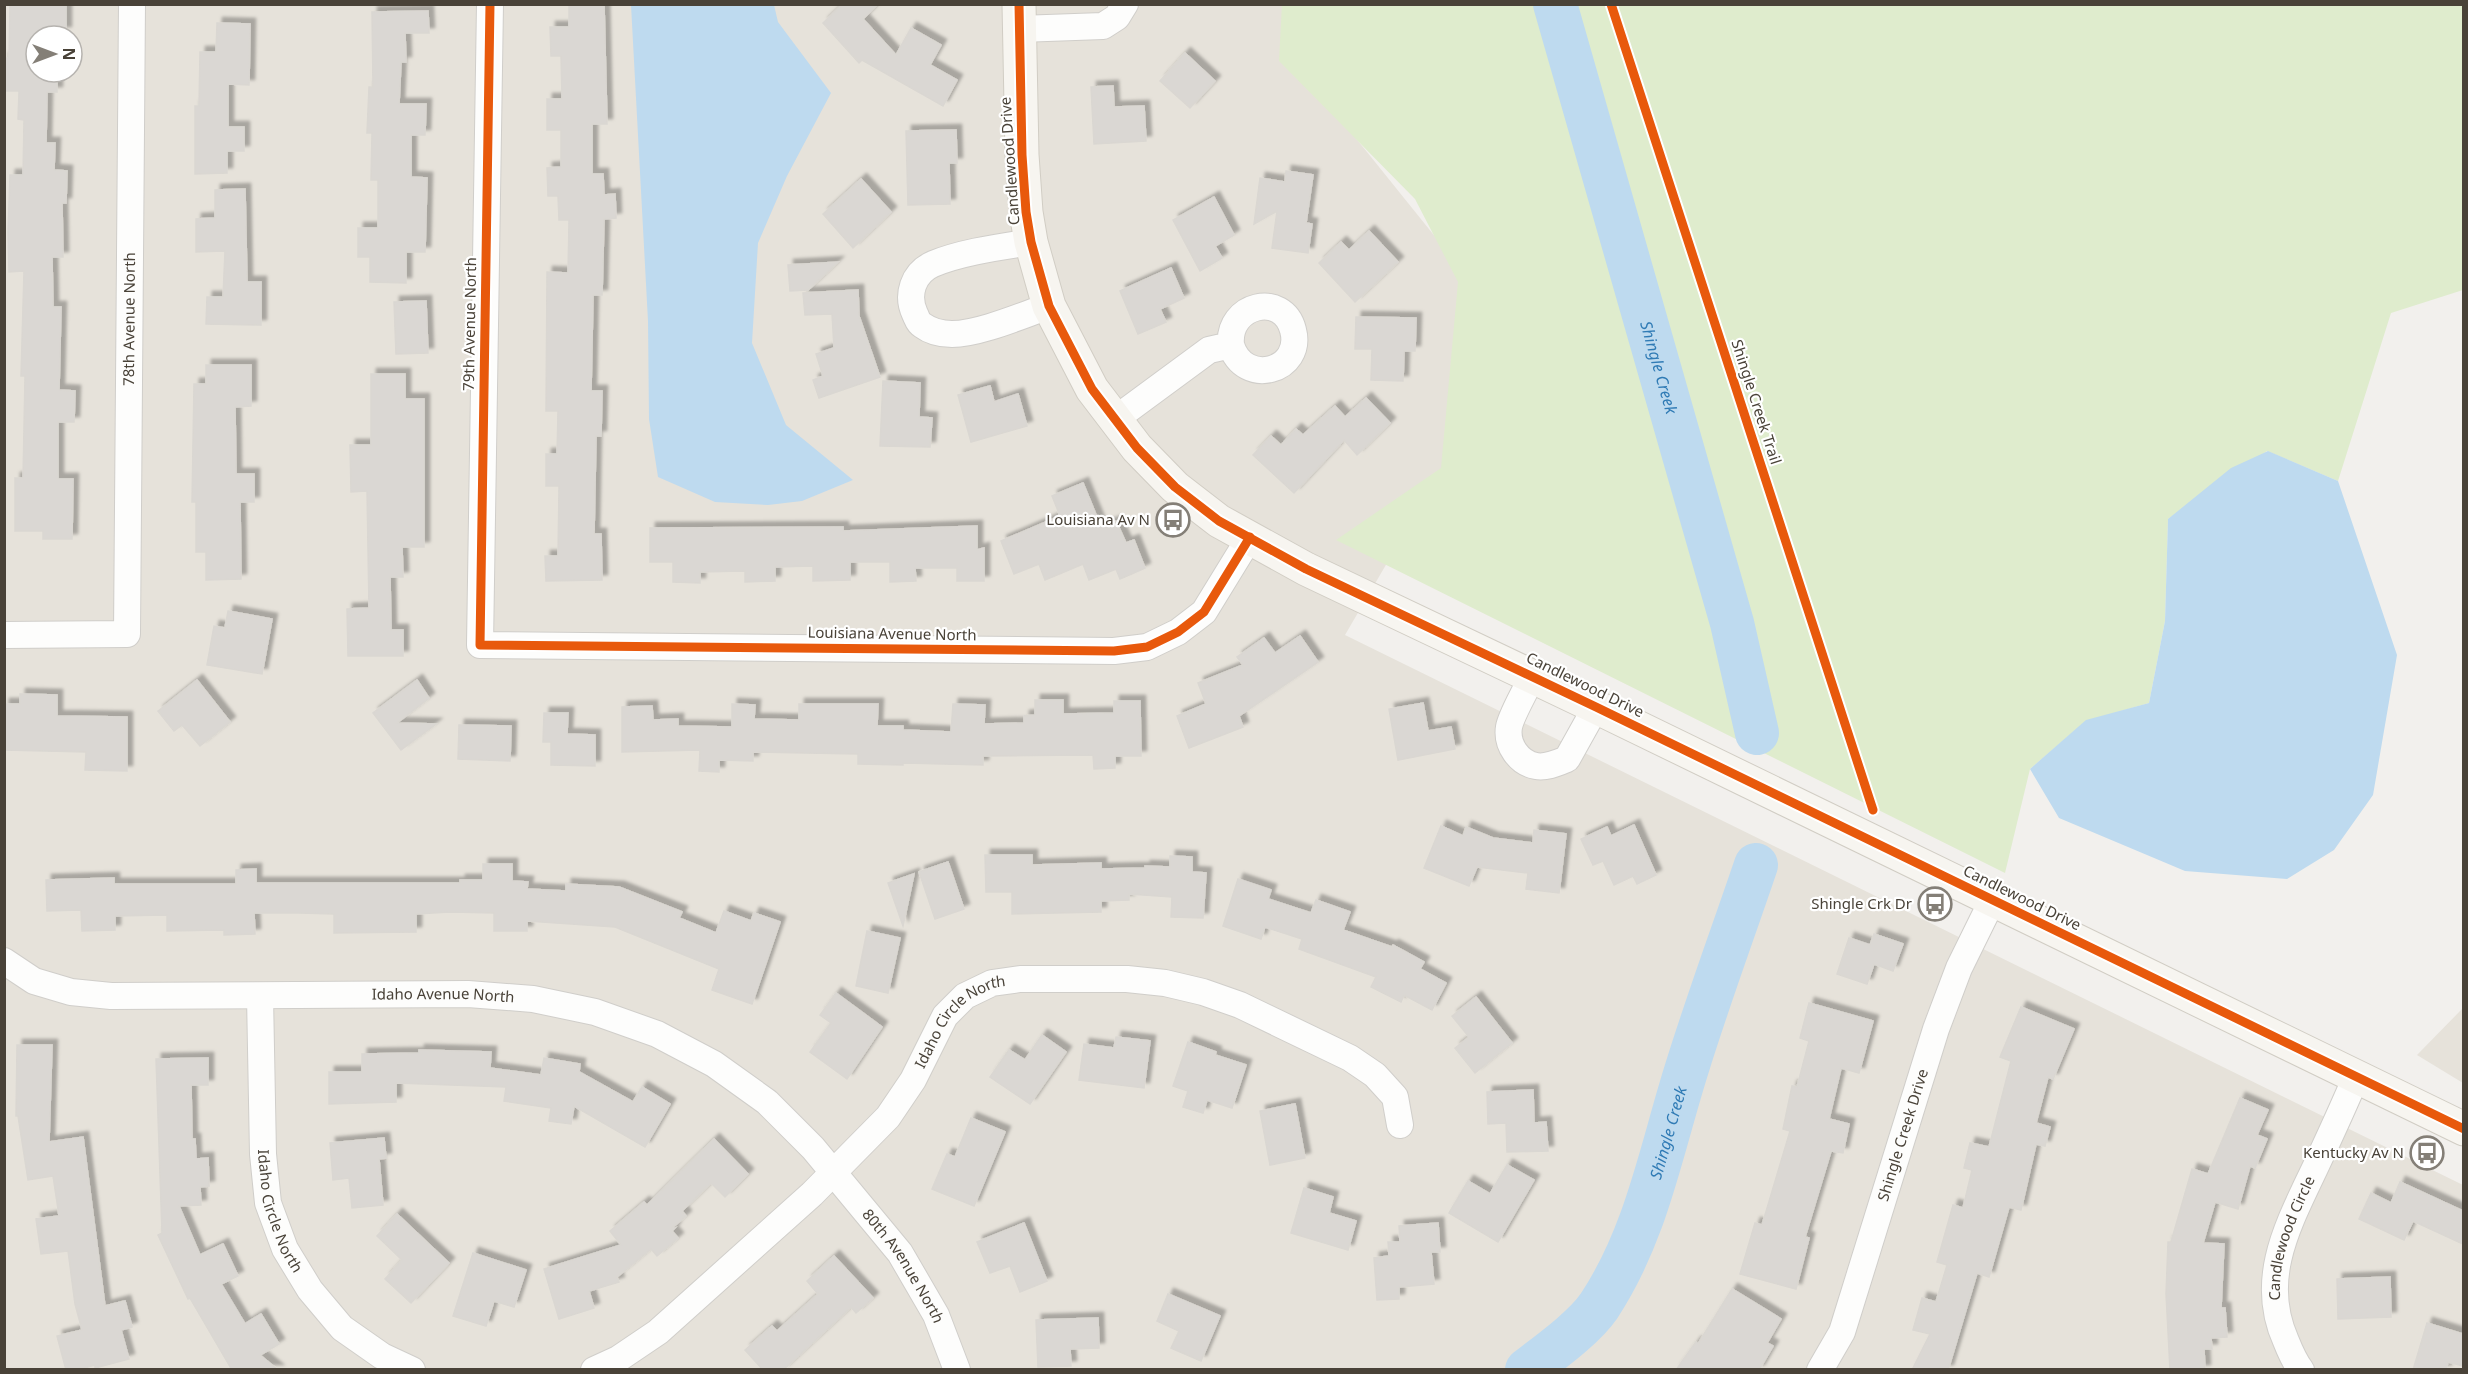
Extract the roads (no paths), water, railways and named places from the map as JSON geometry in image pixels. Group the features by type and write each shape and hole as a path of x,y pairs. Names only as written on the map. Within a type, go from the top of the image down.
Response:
{"street":[{"name":"78th Avenue North","path":"4,635 127,634 132,4"},
{"name":"79th Avenue North","path":"480,645 490,4"},
{"path":"1019,17 1103,26 1117,17 1125,4"},
{"name":"Candlewood Drive","path":"1019,17 1022,155 1026,212 1049,306 1092,389 1114,420 1137,448 1175,487 1219,521 1306,568 2463,1129"},
{"path":"1032,242 994,248 931,264 918,276 910,290 912,307 920,324 933,331 953,334 1016,318 1049,306"},
{"path":"1114,420 1209,350 1232,345"},
{"name":"Louisiana Avenue North","path":"480,645 1114,651 1147,647 1178,632 1204,612 1250,537"},
{"path":"1532,676 1509,727 1511,744 1518,758 1536,766 1551,765 1567,759 1596,707"},
{"name":"Shingle Creek Drive","path":"1820,1370 1842,1332 1936,1029 1959,968 1992,901"},
{"name":"Idaho Avenue North","path":"4,961 34,981 71,992 111,996 468,994 533,999 595,1012 657,1034 714,1065 767,1102 834,1172"},
{"name":"Idaho Circle North","path":"594,1370 618,1359 658,1332 812,1194 888,1117 913,1080 945,1016 965,996 992,983 1020,979 1127,979 1165,983 1203,992 1240,1005 1350,1058 1375,1076 1395,1097 1400,1125"},
{"name":"Idaho Circle North","path":"260,996 264,1164 268,1203 285,1249 310,1290 342,1328 382,1356 412,1370"},
{"name":"Candlewood Circle","path":"2301,1370 2295,1363 2280,1328 2274,1292 2278,1255 2291,1220 2356,1077"},
{"name":"80th Avenue North","path":"834,1172 900,1253 936,1315 957,1370"}],"water":[{"path":"631,5 774,5 778,22 831,93 787,176 758,243 752,343 786,425 853,480 802,501 768,505 715,502 658,477 649,419 648,321"},
{"path":"2268,451 2338,481 2397,655 2373,795 2334,850 2287,879 2185,871 2059,818 2030,769 2086,720 2149,703 2165,621 2168,519 2231,468"}],"waterway":[{"name":"Shingle Creek","path":"1555,4 1732,623 1757,733"},
{"name":"Shingle Creek","path":"1527,1370 1566,1340 1593,1314 1629,1250 1651,1190 1703,1017 1756,865"}],"place":[{"name":"Louisiana Av N","path":"1173,520"},
{"name":"Shingle Crk Dr","path":"1935,904"},
{"name":"Kentucky Av N","path":"2427,1153"}]}
